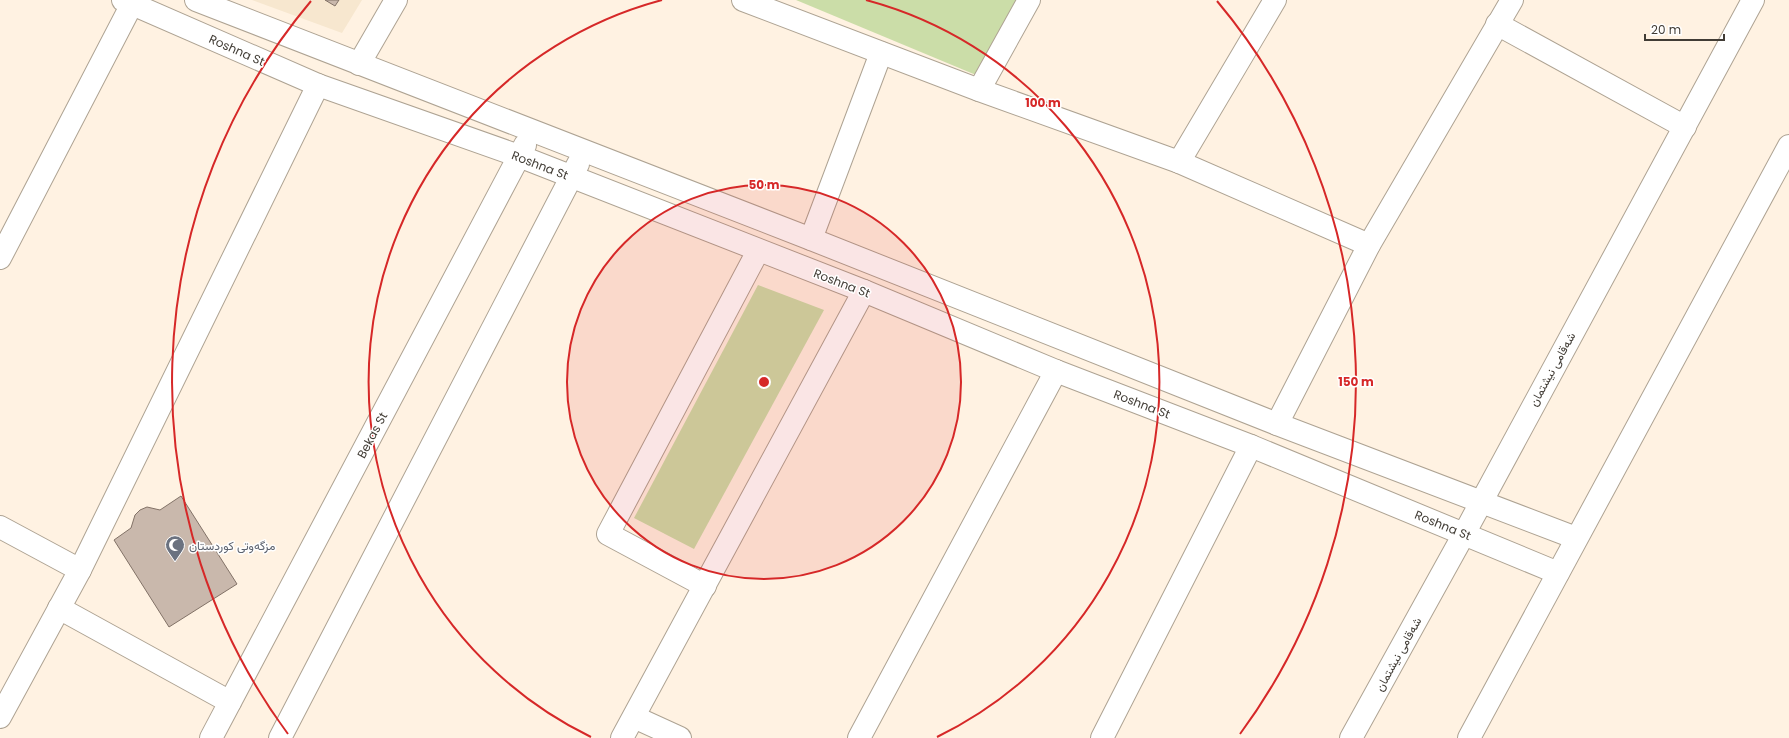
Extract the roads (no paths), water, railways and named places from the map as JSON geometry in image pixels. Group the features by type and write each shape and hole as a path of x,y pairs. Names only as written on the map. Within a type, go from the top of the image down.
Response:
{"street":[{"path":"196,0 811,239 1277,424 1481,500 1576,538"},
{"path":"359,64 396,0"},
{"path":"743,0 979,90 1179,162 1369,245"},
{"path":"979,90 1029,0"},
{"path":"1179,162 1275,0"},
{"path":"1277,424 1369,245 1512,0"},
{"name":"شەقامی نیشتمان","path":"1351,738 1464,534 1481,500 1753,0"},
{"path":"0,258 127,2"},
{"name":"Roshna St","path":"127,2 318,85 519,156 864,291 1056,370 1251,446 1558,573"},
{"path":"1497,24 1685,127"},
{"path":"811,239 881,53"},
{"path":"0,717 80,570 318,85"},
{"name":"Bekas St","path":"211,738 531,131"},
{"path":"1469,738 1789,146"},
{"path":"280,738 584,152"},
{"path":"705,586 608,534 758,250"},
{"path":"622,738 864,291"},
{"path":"859,738 1056,370"},
{"path":"1102,738 1251,446"},
{"path":"0,527 80,570"},
{"path":"59,608 230,702"},
{"path":"634,717 680,738"}],"place":[{"name":"مزگەوتی کوردستان","path":"175,562"}]}
